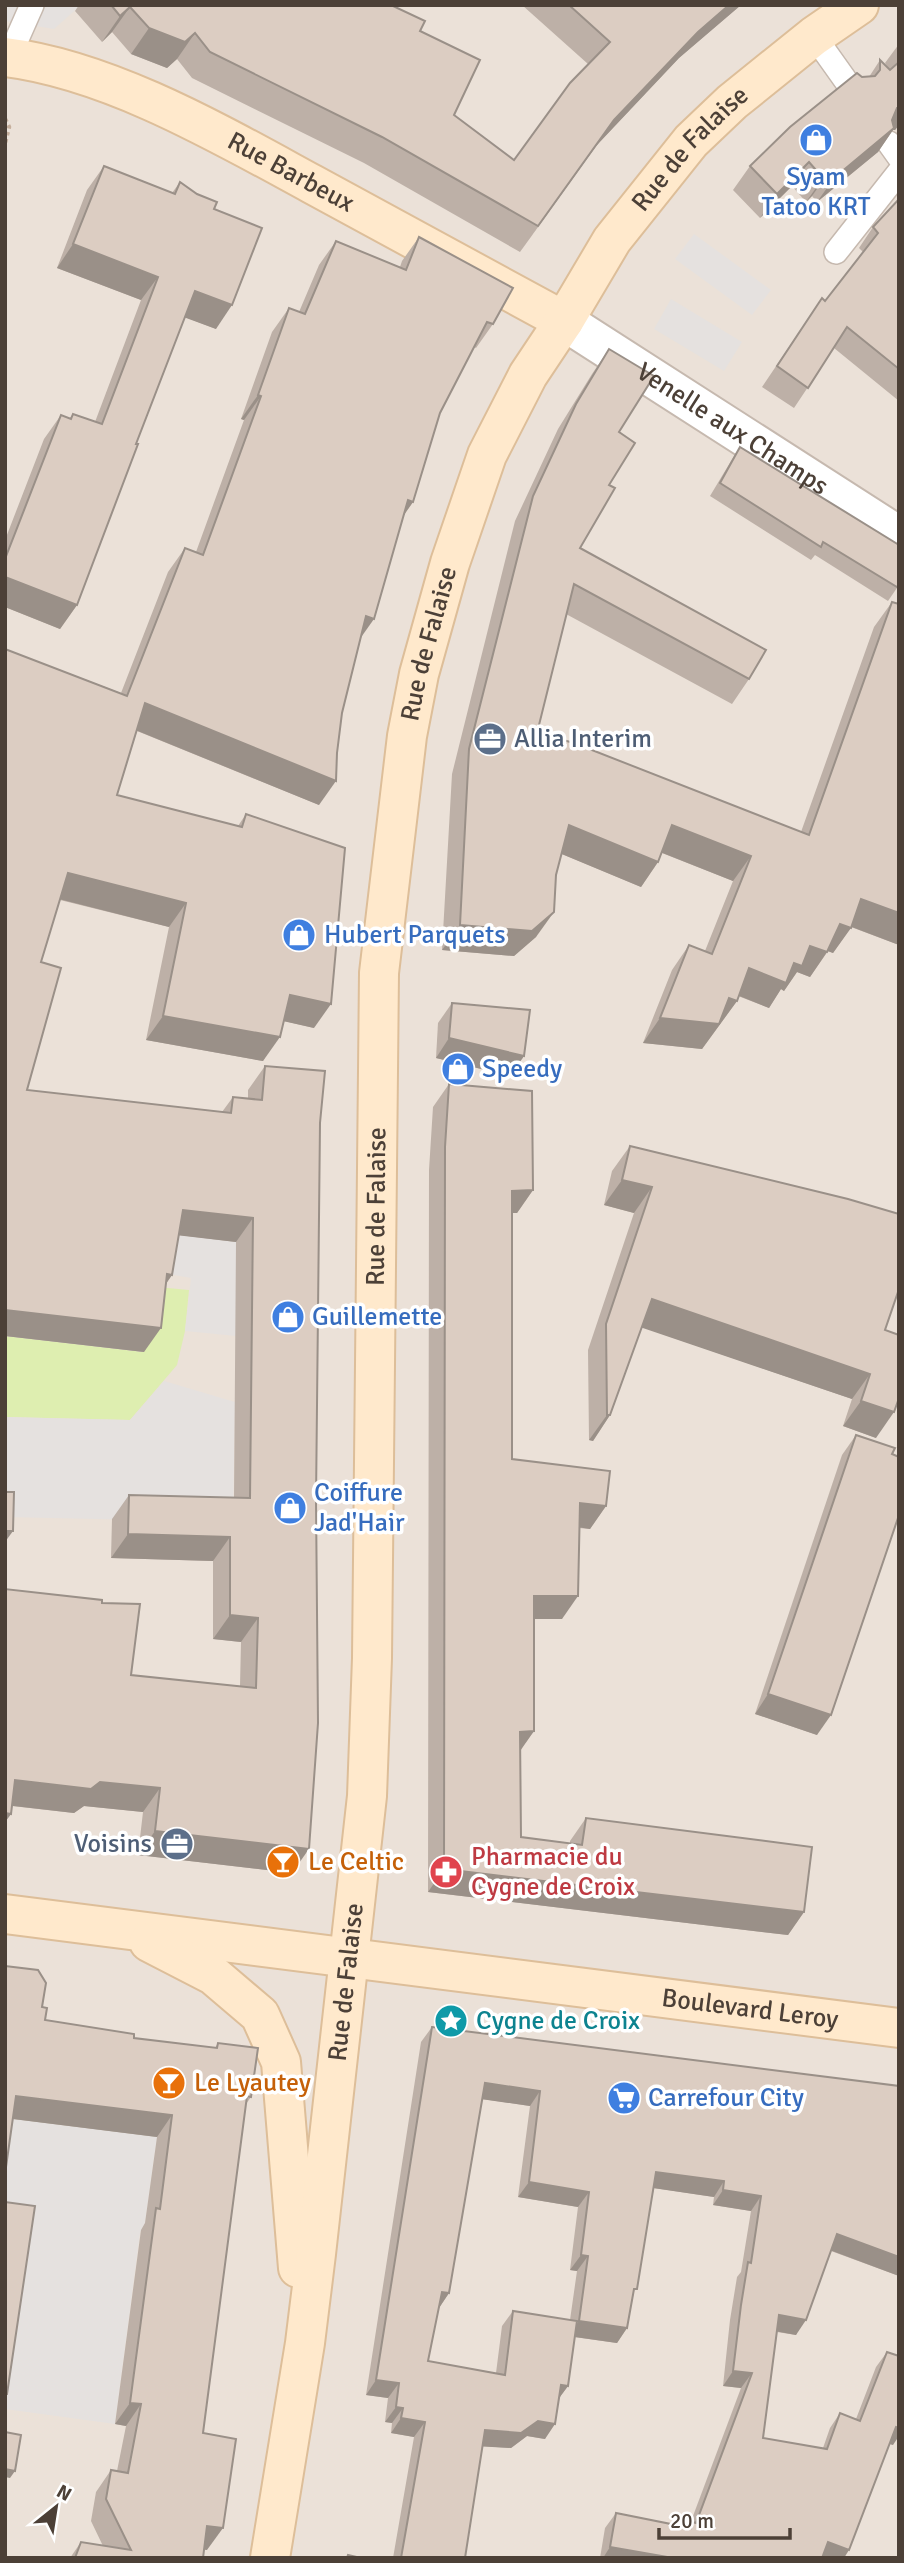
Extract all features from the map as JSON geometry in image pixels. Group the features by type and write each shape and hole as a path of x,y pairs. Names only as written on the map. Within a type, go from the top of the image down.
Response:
{"main road":[{"name":"Rue de Falaise","path":"270,2558 305,2343 367,1796 372,1658 379,973 407,736 419,674 435,612 486,455 528,375 612,240 691,141 732,102 814,36 859,5"},
{"name":"Rue Barbeux","path":"7,57 47,64 104,83 212,130 564,321"},
{"path":"5,1914 77,1923 156,1944 213,1975 260,2015 281,2062 305,2343"},
{"name":"Boulevard Leroy","path":"77,1923 899,2028"}],"street":[{"name":"Venelle aux Champs","path":"564,321 899,536"}],"lane":[{"path":"7,57 32,5"},
{"path":"814,36 851,88"},
{"path":"836,252 899,172"}],"path":[{"path":"5,119 9,127 5,143"}],"shaded area":[{"path":"5,5 899,5 899,2558 5,2558"},
{"path":"5,5 81,5 54,29 5,21"},
{"path":"694,234 771,290 752,315 675,259"},
{"path":"671,299 742,342 724,371 654,329"},
{"path":"171,1234 236,1242 236,1336 185,1331 191,1278 168,1274"},
{"path":"164,1381 235,1402 233,1522 5,1517 5,1417 130,1420"},
{"path":"5,2118 157,2137 144,2230 140,2233 115,2424 5,2409"}],"green space":[{"path":"157,1287 189,1290 185,1331 177,1365 130,1420 5,1417 5,1336 143,1352"}],"building":[{"path":"111,5 391,5 425,21 420,31 480,60 454,115 514,160 570,83 610,42 569,5 729,5 698,32 614,120 538,226 382,137 210,52 195,33 185,42 149,28 130,7 120,16"},
{"path":"880,60 890,70 899,62 899,108 892,120 894,128 834,178 829,172 823,178 809,162 777,194 750,166 790,127 857,73 862,77 875,76 880,70"},
{"path":"104,166 175,194 180,182 197,194 217,202 214,209 262,228 232,305 195,291 77,605 5,577 5,559 61,415 71,419 73,414 102,424 158,277 73,244"},
{"path":"899,199 899,369 847,327 808,388 777,366 822,298 825,301 878,233 873,227"},
{"path":"419,237 513,288 493,324 487,322 440,413 413,502 408,500 374,619 366,616 342,713 336,781 145,703 117,795 242,827 246,814 345,848 331,1004 290,995 280,1037 163,1016 186,903 68,873 41,962 61,968 27,1090 231,1113 233,1097 262,1100 265,1066 325,1071 320,1123 316,1500 318,1723 309,1849 155,1831 160,1788 100,1782 91,1789 15,1780 11,1814 5,1813 5,1589 102,1600 102,1603 140,1604 131,1675 256,1688 258,1618 230,1615 230,1537 128,1534 129,1495 250,1498 253,1218 183,1210 172,1275 167,1274 161,1328 5,1310 5,649 127,696 185,548 203,555 261,396 258,395 289,308 305,314 336,241 406,270"},
{"path":"609,349 654,376 619,432 635,443 609,485 615,488 580,548 766,650 749,679 574,584 537,733 574,743 809,835 892,602 899,604 899,913 861,899 851,928 840,924 827,952 810,946 802,966 794,963 786,983 749,968 737,1001 729,998 719,1024 660,1018 689,945 712,954 751,856 672,825 658,862 569,825 556,875 554,912 532,931 460,925 469,749 533,496 576,404"},
{"path":"740,447 899,545 899,585 897,587 823,542 821,547 720,483"},
{"path":"452,1003 530,1010 524,1056 449,1038"},
{"path":"449,1084 532,1091 533,1190 512,1191 512,1459 610,1471 606,1506 580,1503 578,1596 534,1596 534,1731 520,1732 521,1837 582,1845 586,1818 812,1847 804,1912 444,1869 445,1147"},
{"path":"630,1146 899,1214 899,1289 885,1330 899,1335 899,1398 894,1412 861,1401 870,1374 652,1299 610,1415 607,1415 606,1324 652,1187 622,1180"},
{"path":"856,1435 895,1448 892,1454 899,1457 899,1515 831,1715 768,1694"},
{"path":"5,1492 14,1492 13,1531 5,1531"},
{"path":"5,1966 38,1970 46,1983 42,2007 47,2008 45,2020 134,2034 134,2038 217,2048 218,2043 258,2048 251,2097 247,2096 203,2433 236,2439 223,2528 207,2526 203,2558 75,2558 81,2542 131,2550 106,2499 111,2470 128,2473 141,2404 130,2403 156,2208 160,2209 172,2115 16,2096 5,2174"},
{"path":"432,2027 899,2086 899,2257 837,2234 806,2320 779,2315 763,2438 827,2449 840,2413 860,2421 887,2352 899,2356 899,2428 896,2427 849,2550 828,2542 822,2558 673,2558 610,2547 616,2513 691,2528 692,2522 696,2523 752,2373 733,2371 741,2305 748,2262 751,2263 761,2196 723,2190 724,2181 656,2172 637,2289 634,2289 627,2328 579,2321 588,2256 581,2255 589,2192 529,2182 540,2091 485,2083 449,2293 442,2292 428,2361 505,2375 513,2311 577,2321 568,2386 561,2385 555,2424 538,2421 521,2433 485,2430 465,2558 401,2558 425,2422 401,2418 403,2408 396,2407 399,2383 376,2380"},
{"path":"5,2202 35,2206 7,2394 5,2394"},
{"path":"5,2432 21,2435 15,2471 5,2469"}],"place":[{"name":"Syam Tatoo KRT","path":"816,140"},
{"name":"Allia Interim","path":"490,739"},
{"name":"Hubert Parquets","path":"299,935"},
{"name":"Speedy","path":"458,1069"},
{"name":"Guillemette","path":"288,1317"},
{"name":"Coiffure Jad'Hair","path":"290,1508"},
{"name":"Voisins","path":"177,1844"},
{"name":"Le Celtic","path":"283,1862"},
{"name":"Pharmacie du Cygne de Croix","path":"446,1872"},
{"name":"Cygne de Croix","path":"451,2021"},
{"name":"Le Lyautey","path":"169,2083"},
{"name":"Carrefour City","path":"624,2098"}]}
